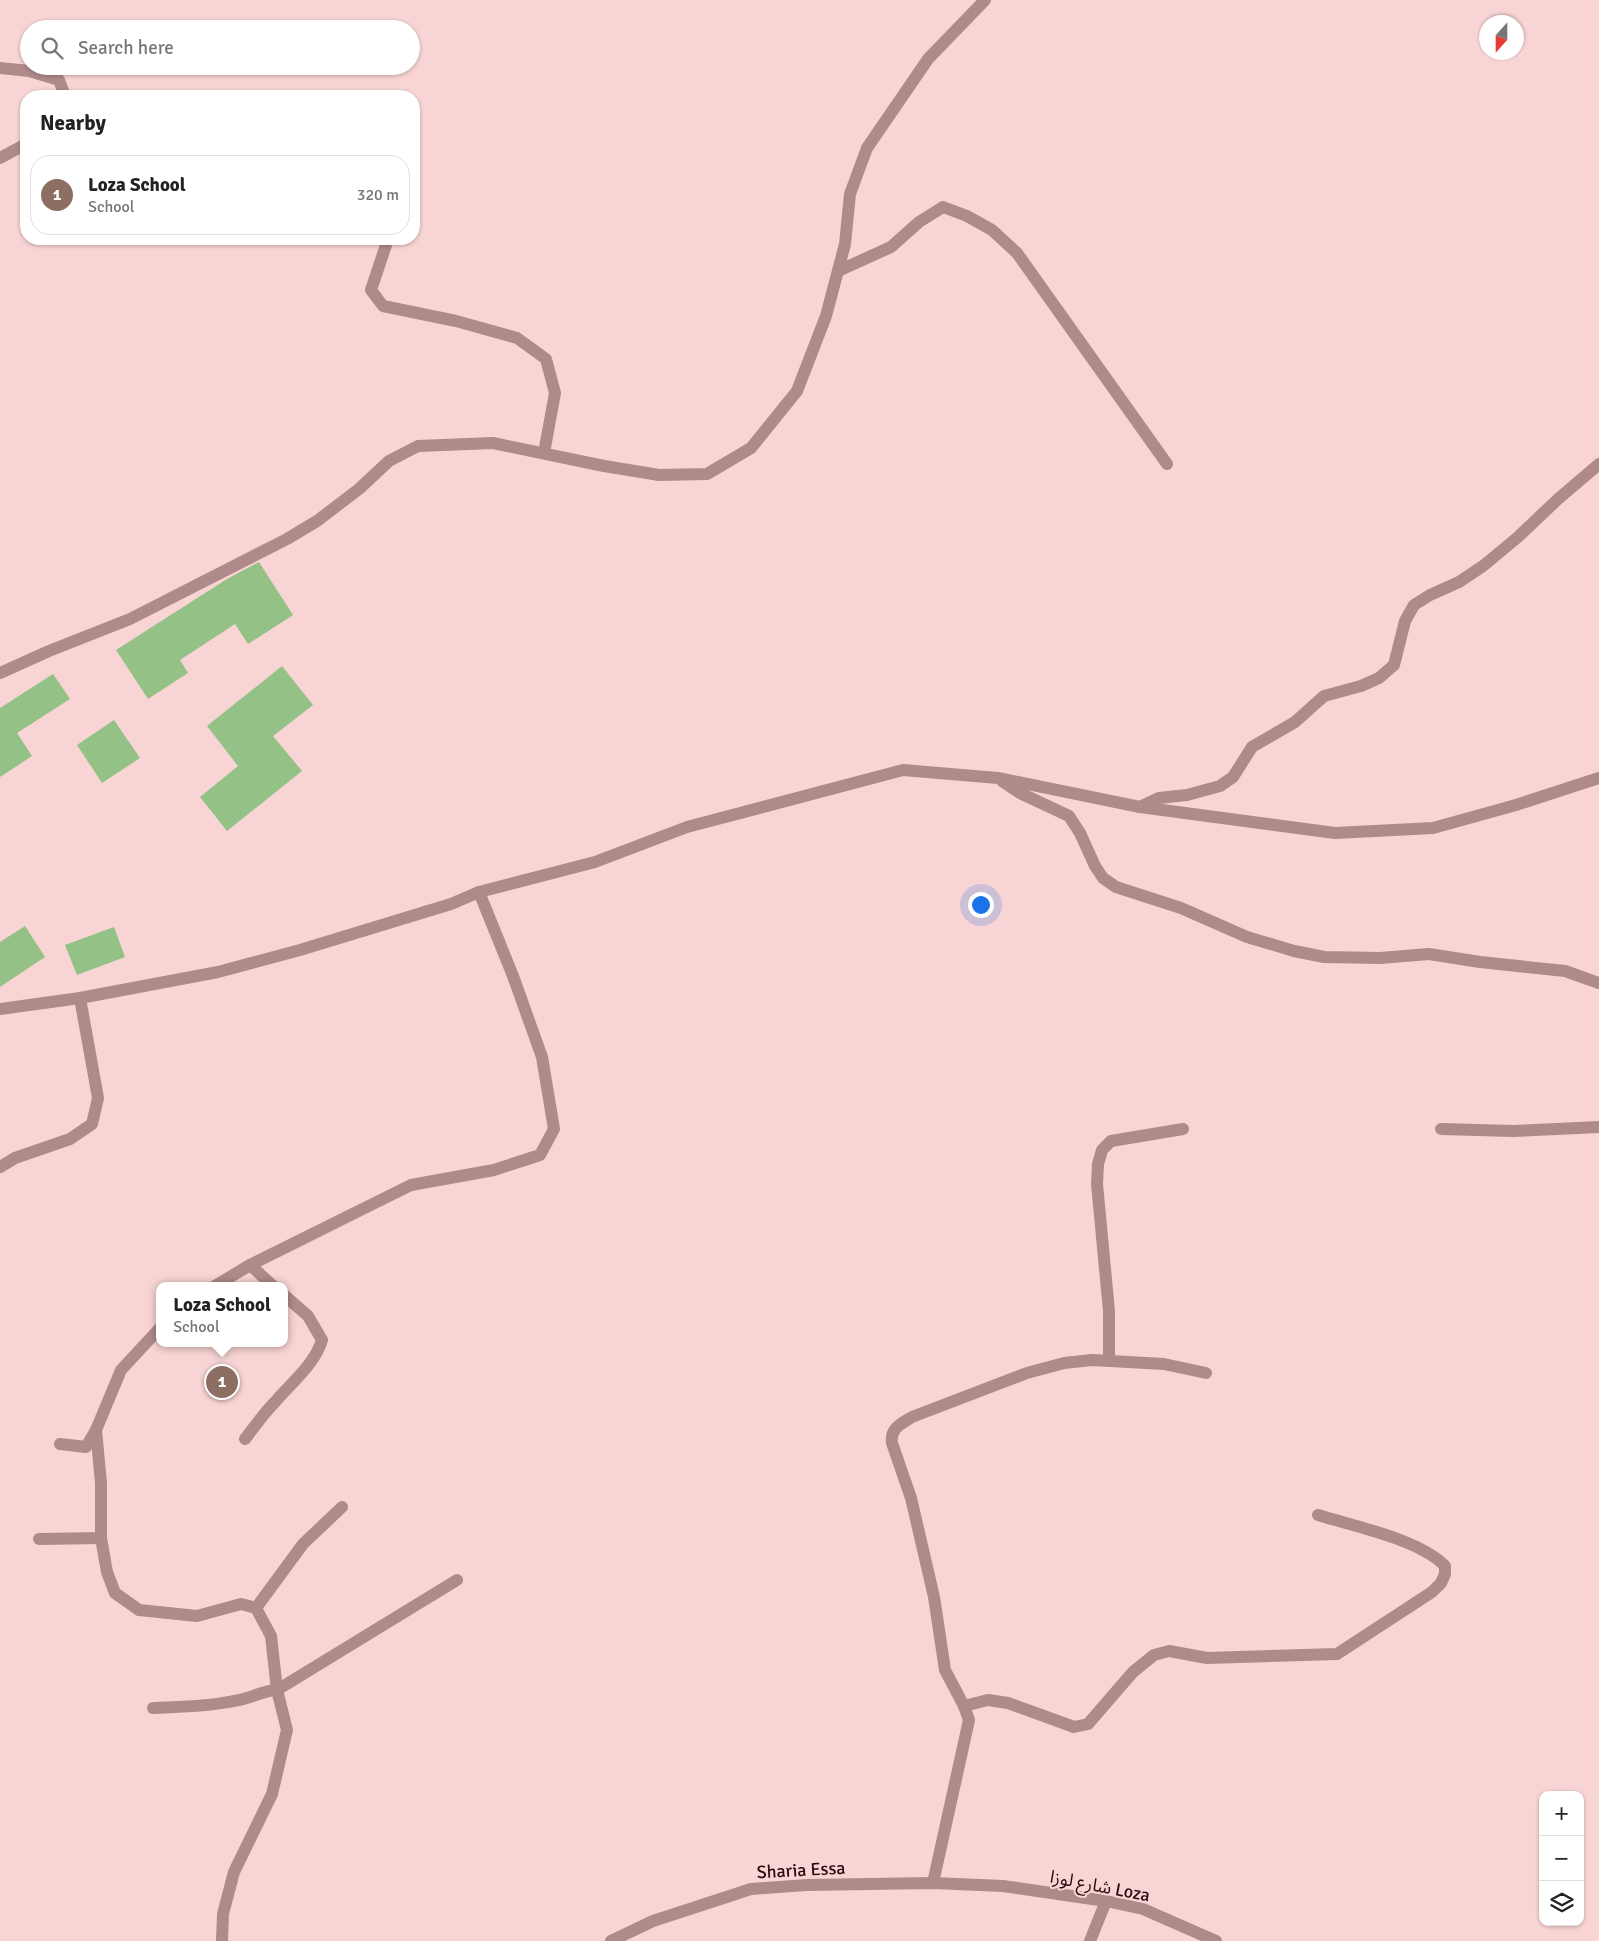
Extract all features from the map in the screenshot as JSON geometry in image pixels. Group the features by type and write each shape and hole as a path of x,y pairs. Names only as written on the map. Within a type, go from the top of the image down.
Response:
{"street":[{"path":"0,673 49,651 130,619 287,539 317,521 359,489 389,461 418,446 493,444 659,475 707,474 751,448 797,392 826,316 845,244 850,194 868,148 928,59 985,0"},
{"path":"0,68 20,70"},
{"path":"42,75 59,80 63,90"},
{"path":"0,158 20,146"},
{"path":"838,270 891,248 919,222 943,207 967,216 992,230 1017,254 1167,464"},
{"path":"386,245 371,290 383,306 517,338 546,359 555,393 544,453"},
{"path":"1140,807 1159,798 1186,795 1220,786 1233,777 1252,747 1295,722 1324,696 1361,686 1379,678 1394,666 1405,620 1414,605 1430,595 1459,582 1483,566 1599,464"},
{"path":"0,1010 80,998 218,972 300,950 451,904 479,892 595,862 687,827 903,770 998,778 1140,807 1335,833 1433,828 1516,805 1599,778"},
{"path":"998,778 1020,793 1069,816 1080,833 1102,878 1116,887 1181,908 1247,937 1294,951 1324,957 1380,958 1429,954 1480,962 1565,971 1599,983"},
{"path":"222,1282 250,1265 412,1185 494,1170 540,1155 554,1129 542,1057 513,976 479,892"},
{"path":"0,1167 15,1158 70,1139 92,1124 98,1098 80,998"},
{"path":"1441,1129 1513,1131 1599,1127"},
{"path":"1109,1361 1109,1311 1097,1184 1098,1164 1102,1150 1111,1141 1183,1129"},
{"path":"250,1265 269,1282"},
{"path":"245,1438 320,1349 322,1340 308,1316 288,1298"},
{"path":"60,1444 86,1447 96,1430 121,1370 156,1332"},
{"path":"933,1883 969,1720 964,1706 945,1670 934,1597 911,1498 892,1443 891,1438 896,1427 912,1417 1027,1372 1064,1363 1092,1360 1164,1364 1206,1373"},
{"path":"96,1430 101,1484 100,1538 107,1572 116,1593 139,1610 197,1616 241,1604 256,1608 272,1636 277,1690 287,1730 272,1794 234,1872 223,1914 222,1941"},
{"path":"256,1608 303,1544 342,1507"},
{"path":"964,1706 988,1700 1008,1703 1074,1727 1081,1726 1088,1724 1133,1672 1154,1654 1169,1651 1206,1658 1337,1654 1393,1619 1432,1592 1441,1583 1445,1574 1445,1566 1439,1559 1396,1538 1318,1515"},
{"path":"39,1539 100,1538"},
{"path":"153,1708 195,1706 241,1700 271,1690 277,1690 457,1580"},
{"name":"Sharia Essa","path":"611,1941 653,1921 751,1889 933,1883 1003,1886"},
{"name":"شارع لوزا Loza","path":"1003,1886 1106,1901 1143,1909 1216,1941"},
{"path":"1090,1941 1106,1901"}],"building":[{"path":"259,562 293,615 248,644 235,624 180,660 188,673 148,699 116,650 227,579"},
{"path":"282,666 313,705 273,736 302,771 227,831 200,797 238,766 207,726"},
{"path":"53,674 70,699 17,733 32,756 0,777 0,708"},
{"path":"114,720 140,758 102,783 77,745"},
{"path":"25,926 45,957 0,987 0,942"},
{"path":"114,927 125,957 77,975 65,945"}],"place":[{"name":"Loza School","path":"222,1382"}]}
